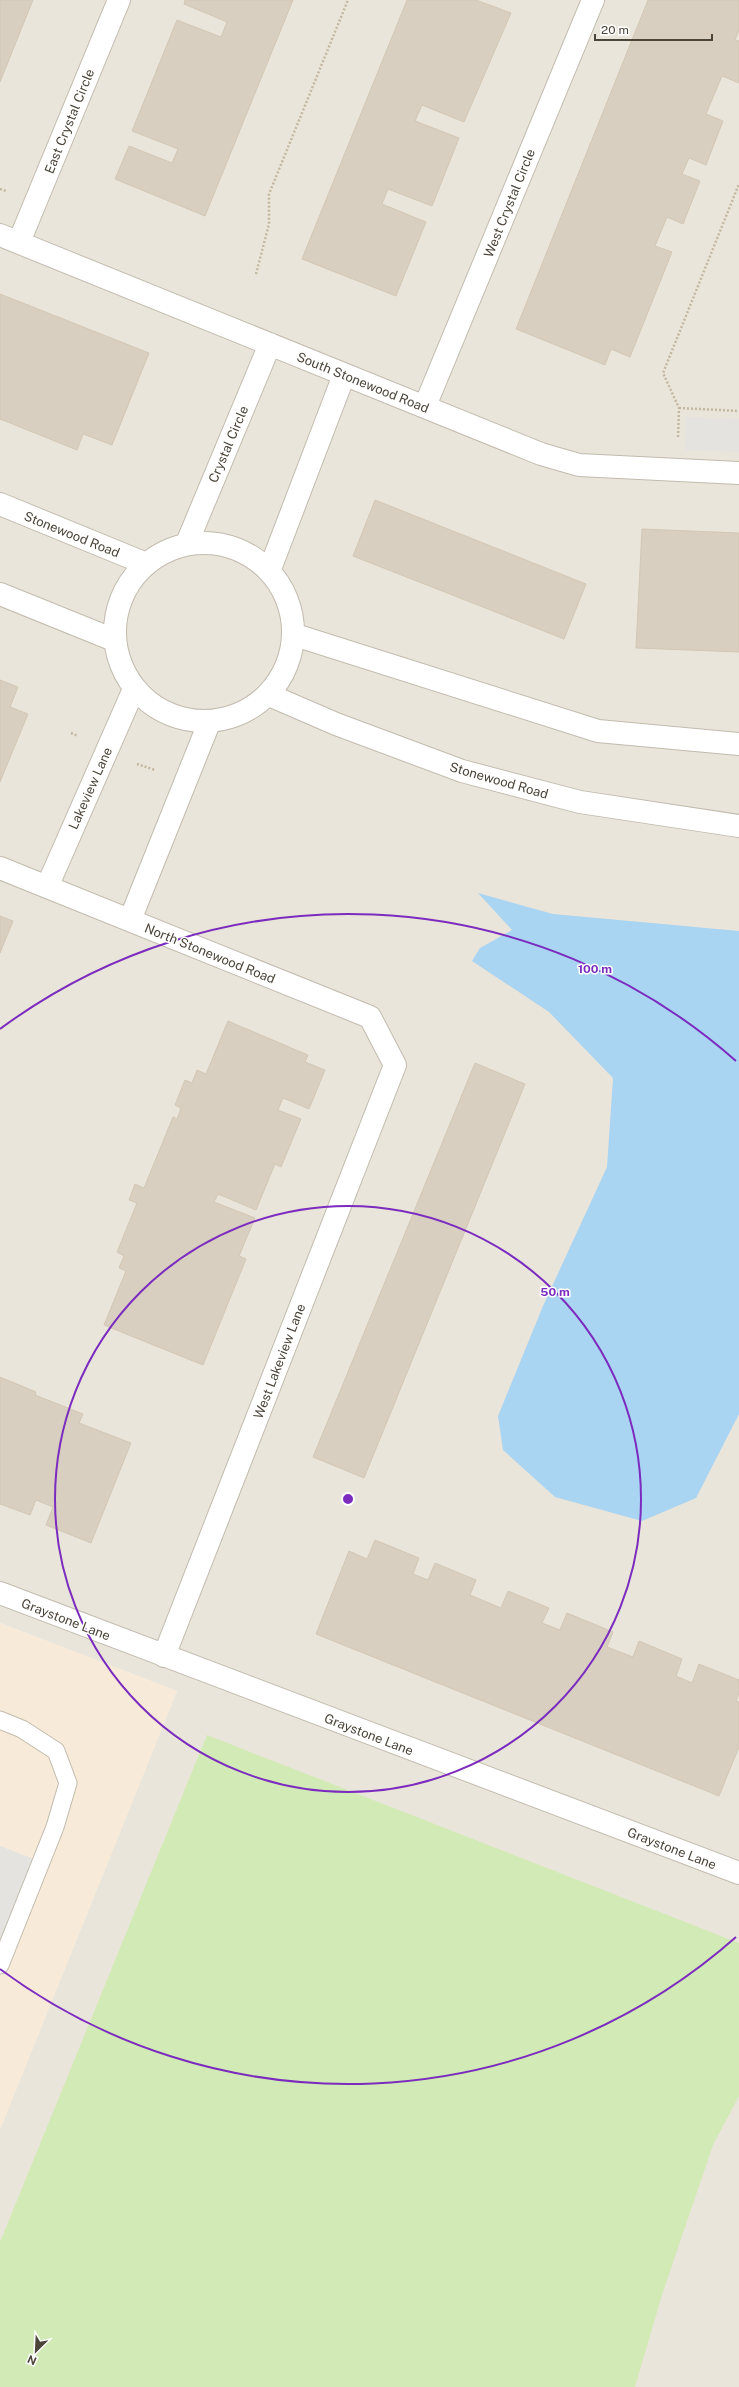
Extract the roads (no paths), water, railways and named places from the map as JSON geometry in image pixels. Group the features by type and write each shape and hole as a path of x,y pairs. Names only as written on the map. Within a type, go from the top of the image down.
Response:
{"street":[{"name":"East Crystal Circle","path":"10,238 119,0"},
{"name":"West Crystal Circle","path":"424,406 593,0"},
{"name":"South Stonewood Road","path":"10,238 541,454 579,465 739,473"},
{"name":"Crystal Circle","path":"187,543 270,344"},
{"path":"270,569 344,375"},
{"name":"Stonewood Road","path":"0,504 144,563"},
{"path":"187,543 232,545 270,569 289,600 295,635 288,668 270,695 242,715 209,723 167,715 134,689 114,640 116,611 126,586 144,563 187,543"},
{"path":"0,594 114,640"},
{"path":"295,635 598,731 739,744"},
{"name":"Lakeview Lane","path":"47,887 134,689"},
{"name":"Stonewood Road","path":"270,695 336,724 462,771 580,802 739,826"},
{"path":"130,920 209,723"},
{"name":"North Stonewood Road","path":"0,868 370,1017 395,1065"},
{"name":"West Lakeview Lane","path":"164,1656 395,1065"},
{"name":"Graystone Lane","path":"0,1593 739,1872"}],"lane":[{"path":"0,1720 22,1729 56,1751 68,1783 55,1827 0,1965"}],"water":[{"path":"478,893 553,914 739,931 739,1414 696,1498 642,1521 555,1497 503,1450 498,1416 543,1306 607,1167 613,1078 549,1012 472,961 480,948 512,930"}]}
